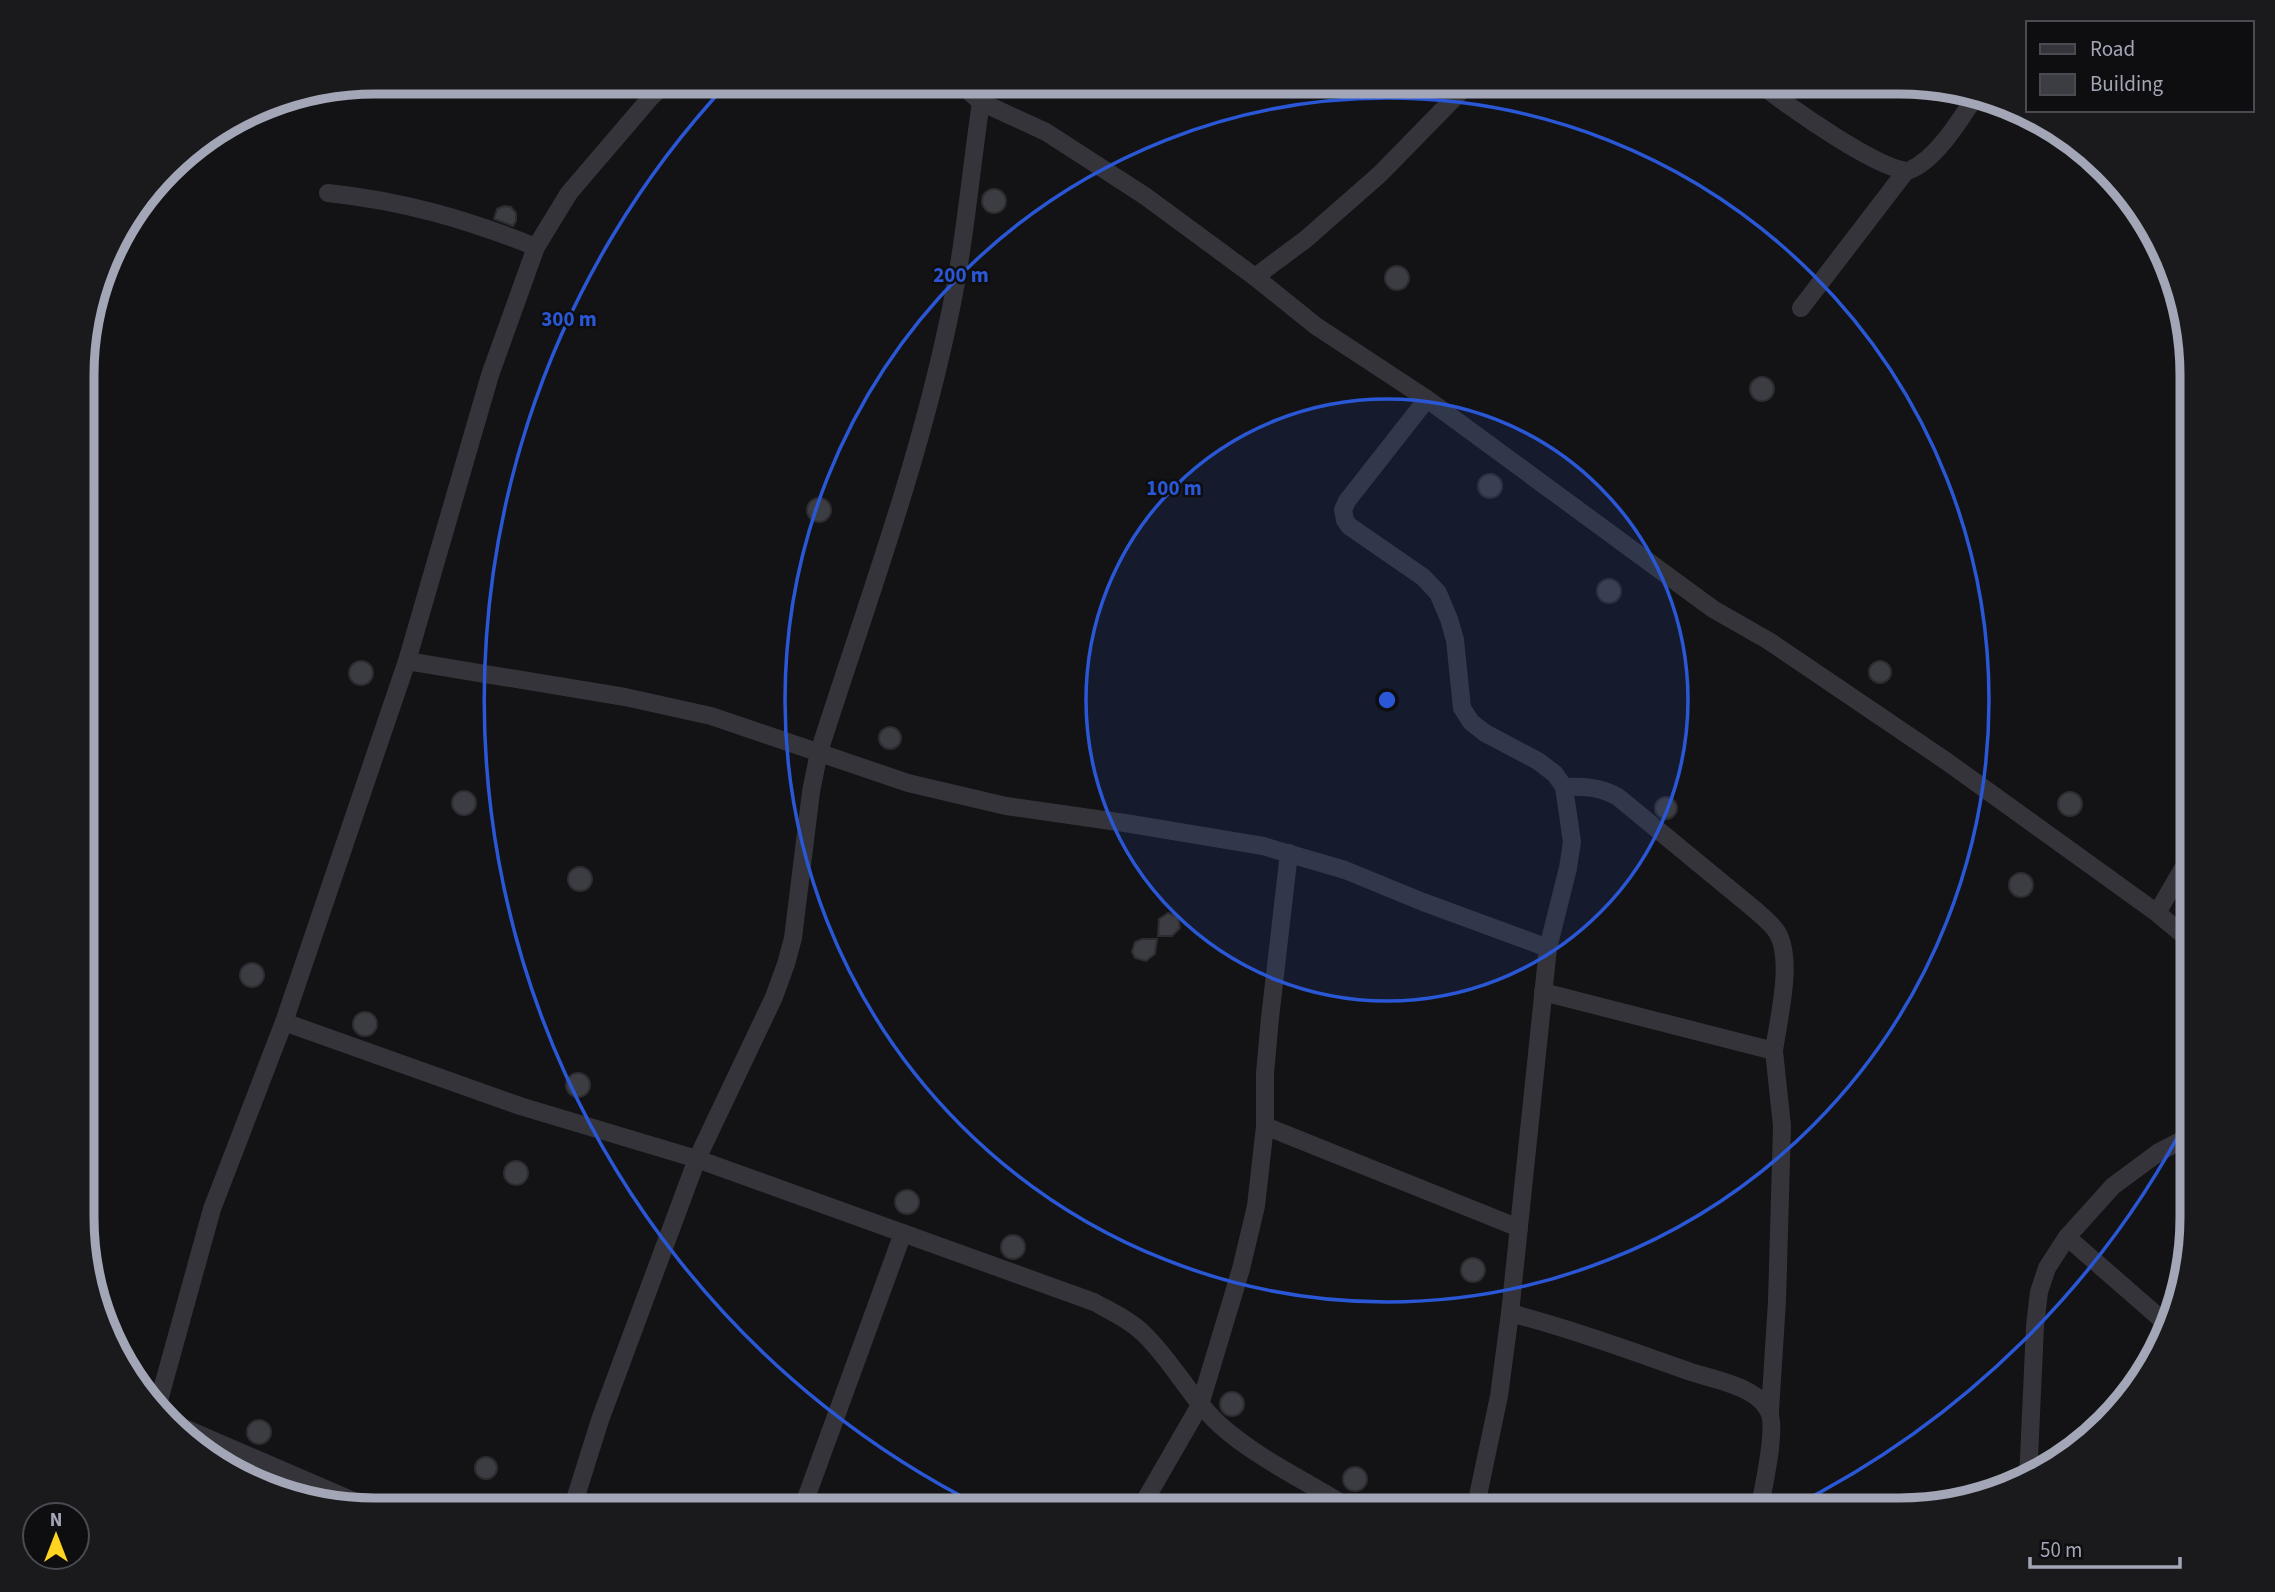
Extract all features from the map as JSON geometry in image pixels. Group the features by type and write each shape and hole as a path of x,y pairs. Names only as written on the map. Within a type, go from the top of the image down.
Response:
{"street":[{"path":"160,1397 212,1209 284,1022 407,661 490,375 536,247 569,193 644,94"},
{"path":"972,94 981,102 1046,132 1104,168 1255,277 1316,326 1427,399 1713,609 1769,641 1904,733 2180,932"},
{"path":"1255,277 1306,239 1380,174 1458,94"},
{"path":"1774,94 1820,127 1877,161 1906,171"},
{"path":"575,1498 600,1420 698,1159 774,997 786,964 793,938 811,792 819,752 912,463 947,327 963,236 981,102"},
{"path":"1801,308 1906,171 1921,164 1929,156 1971,103"},
{"path":"328,193 372,198 434,211 536,247"},
{"path":"1427,399 1347,501 1343,510 1345,520 1357,533 1423,577 1438,593 1450,619 1455,640 1462,708 1471,722 1485,733 1538,761 1555,774 1564,788 1572,842 1548,948 1510,1313 1499,1396 1478,1498"},
{"path":"407,661 625,697 711,716 908,783 1006,806 1187,832 1289,853 1345,870 1548,948"},
{"path":"1564,788 1594,788 1618,797 1754,909 1776,932 1783,952 1784,981 1774,1051 1782,1126 1777,1301 1770,1411 1772,1434 1761,1498"},
{"path":"1146,1498 1200,1405 1244,1257 1256,1206 1265,1126 1265,1073 1289,853"},
{"path":"2157,913 2180,874"},
{"path":"1543,992 1774,1051"},
{"path":"284,1022 520,1106 698,1159 1094,1302 1125,1319 1144,1334 1200,1405 1221,1426 1333,1498"},
{"path":"1265,1126 1519,1228"},
{"path":"2029,1466 2035,1326 2039,1292 2047,1268 2067,1237 2113,1185 2180,1141"},
{"path":"806,1498 903,1233"},
{"path":"2067,1237 2161,1319"},
{"path":"1510,1313 1563,1327 1728,1383 1761,1400 1770,1411"},
{"path":"197,1434 340,1495"}],"building":[{"path":"994,189 1002,193 1006,201 1002,209 994,213 986,209 982,201 986,193"},
{"path":"511,207 516,213 513,226 494,219 497,209"},
{"path":"1397,266 1405,270 1409,278 1405,286 1397,290 1389,286 1385,278 1389,270"},
{"path":"1762,377 1770,381 1774,389 1770,397 1762,401 1754,397 1750,389 1754,381"},
{"path":"1490,474 1498,478 1502,486 1498,494 1490,498 1482,494 1478,486 1482,478"},
{"path":"819,498 827,502 831,510 827,518 819,522 811,518 807,510 811,502"},
{"path":"1609,579 1617,583 1621,591 1617,599 1609,603 1601,599 1597,591 1601,583"},
{"path":"361,661 369,665 373,673 369,681 361,685 353,681 349,673 353,665"},
{"path":"1876,661 1884,661 1891,668 1891,676 1884,683 1876,683 1869,676 1869,668"},
{"path":"886,727 894,727 901,734 901,742 894,749 886,749 879,742 879,734"},
{"path":"464,791 472,795 476,803 472,811 464,815 456,811 452,803 456,795"},
{"path":"2070,792 2078,796 2082,804 2078,812 2070,816 2062,812 2058,804 2062,796"},
{"path":"1662,797 1670,797 1677,804 1677,812 1670,819 1662,819 1655,812 1655,804"},
{"path":"580,867 588,871 592,879 588,887 580,891 572,887 568,879 572,871"},
{"path":"2021,873 2029,877 2033,885 2029,893 2021,897 2013,893 2009,885 2013,877"},
{"path":"1168,913 1178,917 1180,928 1172,936 1158,936 1159,919"},
{"path":"1157,939 1155,954 1146,961 1135,958 1132,952 1135,942"},
{"path":"252,963 260,967 264,975 260,983 252,987 244,983 240,975 244,967"},
{"path":"365,1012 373,1016 377,1024 373,1032 365,1036 357,1032 353,1024 357,1016"},
{"path":"578,1073 586,1077 590,1085 586,1093 578,1097 570,1093 566,1085 570,1077"},
{"path":"516,1161 524,1165 528,1173 524,1181 516,1185 508,1181 504,1173 508,1165"},
{"path":"907,1190 915,1194 919,1202 915,1210 907,1214 899,1210 895,1202 899,1194"},
{"path":"1013,1235 1021,1239 1025,1247 1021,1255 1013,1259 1005,1255 1001,1247 1005,1239"},
{"path":"1473,1258 1481,1262 1485,1270 1481,1278 1473,1282 1465,1278 1461,1270 1465,1262"},
{"path":"1232,1392 1240,1396 1244,1404 1240,1412 1232,1416 1224,1412 1220,1404 1224,1396"},
{"path":"259,1420 267,1424 271,1432 267,1440 259,1444 251,1440 247,1432 251,1424"},
{"path":"482,1457 490,1457 497,1464 497,1472 490,1479 482,1479 475,1472 475,1464"},
{"path":"1355,1467 1363,1471 1367,1479 1363,1487 1355,1491 1347,1487 1343,1479 1347,1471"}]}
